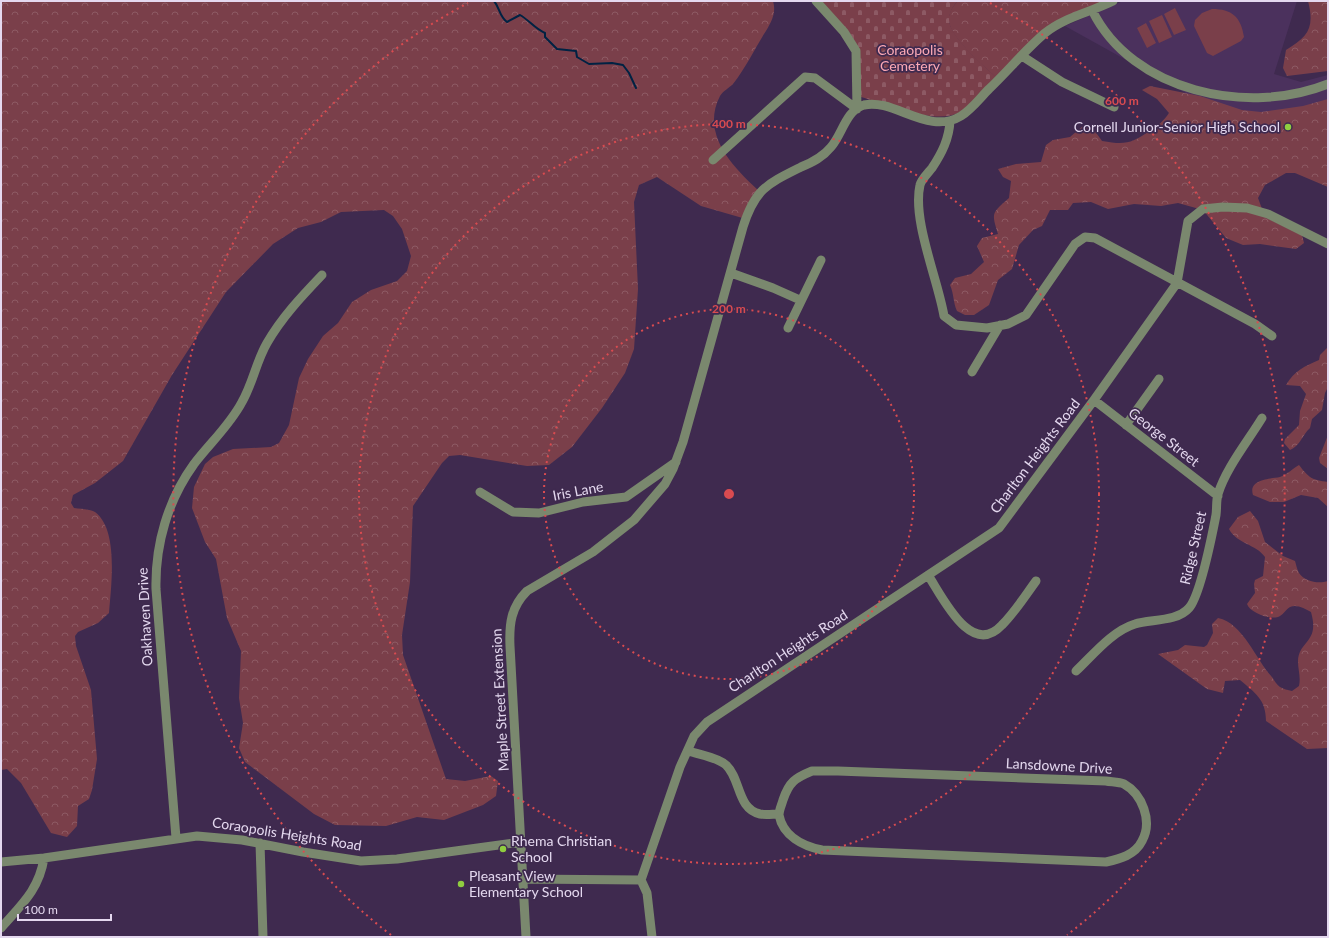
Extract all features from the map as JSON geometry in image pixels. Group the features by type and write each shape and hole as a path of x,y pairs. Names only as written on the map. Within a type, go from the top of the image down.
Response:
{"street":[{"path":"816,1 844,32 856,51 857,109"},
{"path":"857,109 864,105 876,105 923,120 937,122 950,121 971,108 1038,39 1059,24 1114,1"},
{"path":"1092,10 1105,32 1122,53 1152,72 1187,86 1230,97 1247,98 1281,96 1328,84"},
{"path":"1022,56 1062,82 1114,107"},
{"path":"713,160 805,77 815,78 857,109"},
{"name":"Maple Street Extension","path":"526,937 510,635 511,617 521,598 534,586 593,552 628,525 665,484 676,462 746,219 755,198 772,182 814,161 826,152 835,142 849,117 857,109"},
{"path":"950,121 949,137 936,162 920,184 922,233 940,292 944,316 956,326 987,328 1008,324 1026,315 1075,244 1085,236 1095,238 1255,324 1272,336"},
{"path":"1178,283 1188,221 1203,209 1224,207 1247,208 1268,214 1328,244"},
{"path":"788,328 800,300 821,260"},
{"path":"731,273 773,288 800,300"},
{"name":"Oakhaven Drive","path":"176,838 156,589 156,562 165,521 181,484 194,464 232,419 242,402 266,344 288,312 322,275"},
{"name":"Charlton Heights Road","path":"641,880 680,767 689,752 694,736 707,722 999,528 1178,283"},
{"path":"972,372 1000,325"},
{"path":"1126,425 1159,379"},
{"name":"George Street","path":"1094,400 1218,496"},
{"name":"Ridge Street","path":"1076,671 1116,633 1125,628 1142,622 1161,621 1189,609 1198,591 1214,526 1218,496 1222,484 1262,418"},
{"name":"Iris Lane","path":"480,492 513,512 539,513 583,502 626,497 676,462"},
{"path":"928,575 962,626 974,634 983,636 994,633 1002,625 1036,581"},
{"path":"689,752 714,759 726,765 749,809 760,814 779,814"},
{"name":"Lansdowne Drive","path":"812,771 838,771 1106,781 1122,783 1135,792 1143,805 1146,823 1143,840 1133,851 1121,859 1106,862 822,850 808,846 796,840 786,831 779,814 787,788 797,777 812,771"},
{"name":"Coraopolis Heights Road","path":"1,862 44,858 198,836 220,837 260,843 361,861 397,859 521,842"},
{"path":"260,843 262,937"},
{"path":"1,928 31,894 42,874 44,858"},
{"path":"524,879 641,880 647,894 652,937"}],"shaded area":[{"name":"Cornell Junior-Senior High School","path":"1123,1 1297,1 1274,74 1301,82 1328,75 1328,172 1065,26"}],"green space":[{"path":"1,1 773,1 774,10 772,19 733,84 720,96 715,110 714,124 717,137 723,150 740,172 760,192 746,219 701,206 657,177 639,185 634,202 638,289 634,349 625,373 602,408 572,447 549,465 527,466 460,455 449,456 442,463 413,506 410,582 402,635 403,655 446,779 465,781 491,776 498,781 496,796 483,805 444,820 417,817 386,826 335,825 314,814 245,762 239,748 243,723 239,698 241,651 227,618 216,559 205,542 192,508 194,487 205,464 213,457 233,449 271,447 279,443 289,425 299,378 308,359 323,336 338,323 352,302 371,290 397,281 407,271 411,256 402,229 393,216 384,210 341,212 321,222 298,228 273,244 226,292 172,375 123,461 95,483 73,495 71,503 74,508 93,511 103,520 111,545 112,559 109,613 98,623 78,632 75,636 76,646 91,690 97,759 89,799 78,806 77,826 67,837 51,833 21,783 7,769 1,770"},
{"name":"Coraopolis Cemetery","path":"821,1 958,1 953,7 949,20 955,35 968,51 996,77 965,108 950,116 938,117 925,115 897,109 861,97 857,45 849,32"},
{"path":"958,1 1113,1 1059,24 999,80 978,61 955,36 949,21 949,15"},
{"path":"1308,1 1328,1 1328,71 1287,76 1283,68 1286,50 1300,41 1308,31 1310,25 1311,18"},
{"path":"1175,8 1186,30 1174,35 1164,14"},
{"path":"1212,9 1225,11 1238,19 1243,30 1244,37 1241,41 1213,56 1207,53 1194,26 1195,20 1202,13"},
{"path":"1162,15 1172,37 1159,43 1149,21"},
{"path":"1146,23 1156,43 1147,48 1137,28"},
{"path":"1150,86 1200,96 1242,110 1261,112 1303,106 1328,99 1328,187 1295,173 1286,173 1265,185 1258,198 1265,217 1302,235 1304,243 1296,249 1260,244 1243,245 1226,238 1203,210 1178,203 1161,206 1134,204 1108,209 1091,202 1073,203 1068,210 1050,210 1042,226 1033,230 1019,245 1012,269 998,280 989,305 974,315 965,315 957,311 950,285 955,278 971,274 984,262 977,246 982,238 998,234 994,221 994,213 1009,198 1011,181 1003,177 998,169 1016,164 1041,162 1046,145 1053,140 1070,137 1083,126 1092,127 1102,141 1122,143 1133,141 1144,135 1158,125 1169,113 1157,99 1142,90"},
{"path":"1328,347 1328,387 1325,393 1322,410 1312,419 1310,428 1299,443 1290,450 1284,443 1285,439 1299,425 1300,411 1306,394 1300,386 1286,385 1289,380 1300,370 1319,360 1320,355"},
{"path":"1328,435 1328,469 1320,463 1319,458"},
{"path":"1299,465 1311,478 1328,482 1328,507 1318,498 1301,495 1284,502 1270,502 1253,495 1252,490 1257,483 1266,479 1280,477"},
{"path":"1250,511 1258,521 1265,542 1283,556 1295,561 1298,572 1302,576 1312,582 1328,581 1328,748 1307,749 1266,721 1264,707 1259,697 1240,680 1225,681 1223,693 1207,689 1158,654 1178,650 1185,645 1204,647 1207,645 1213,633 1212,624 1218,618 1227,621 1242,634 1266,670 1281,688 1292,691 1299,686 1299,654 1311,636 1313,630 1311,612 1301,607 1293,606 1280,616 1272,618 1257,613 1247,604 1255,593 1255,580 1263,576 1265,557 1257,549 1237,538 1229,529 1238,517"}],"waterway":[{"path":"494,1 502,17 507,22 520,15 545,33 545,37 557,49 576,51 577,57 589,64 612,63 623,65 629,73 636,88"}],"place":[{"name":"Cornell Junior-Senior High School","path":"1288,127"},
{"name":"Rhema Christian School","path":"503,849"},
{"name":"Pleasant View Elementary School","path":"461,884"}]}
